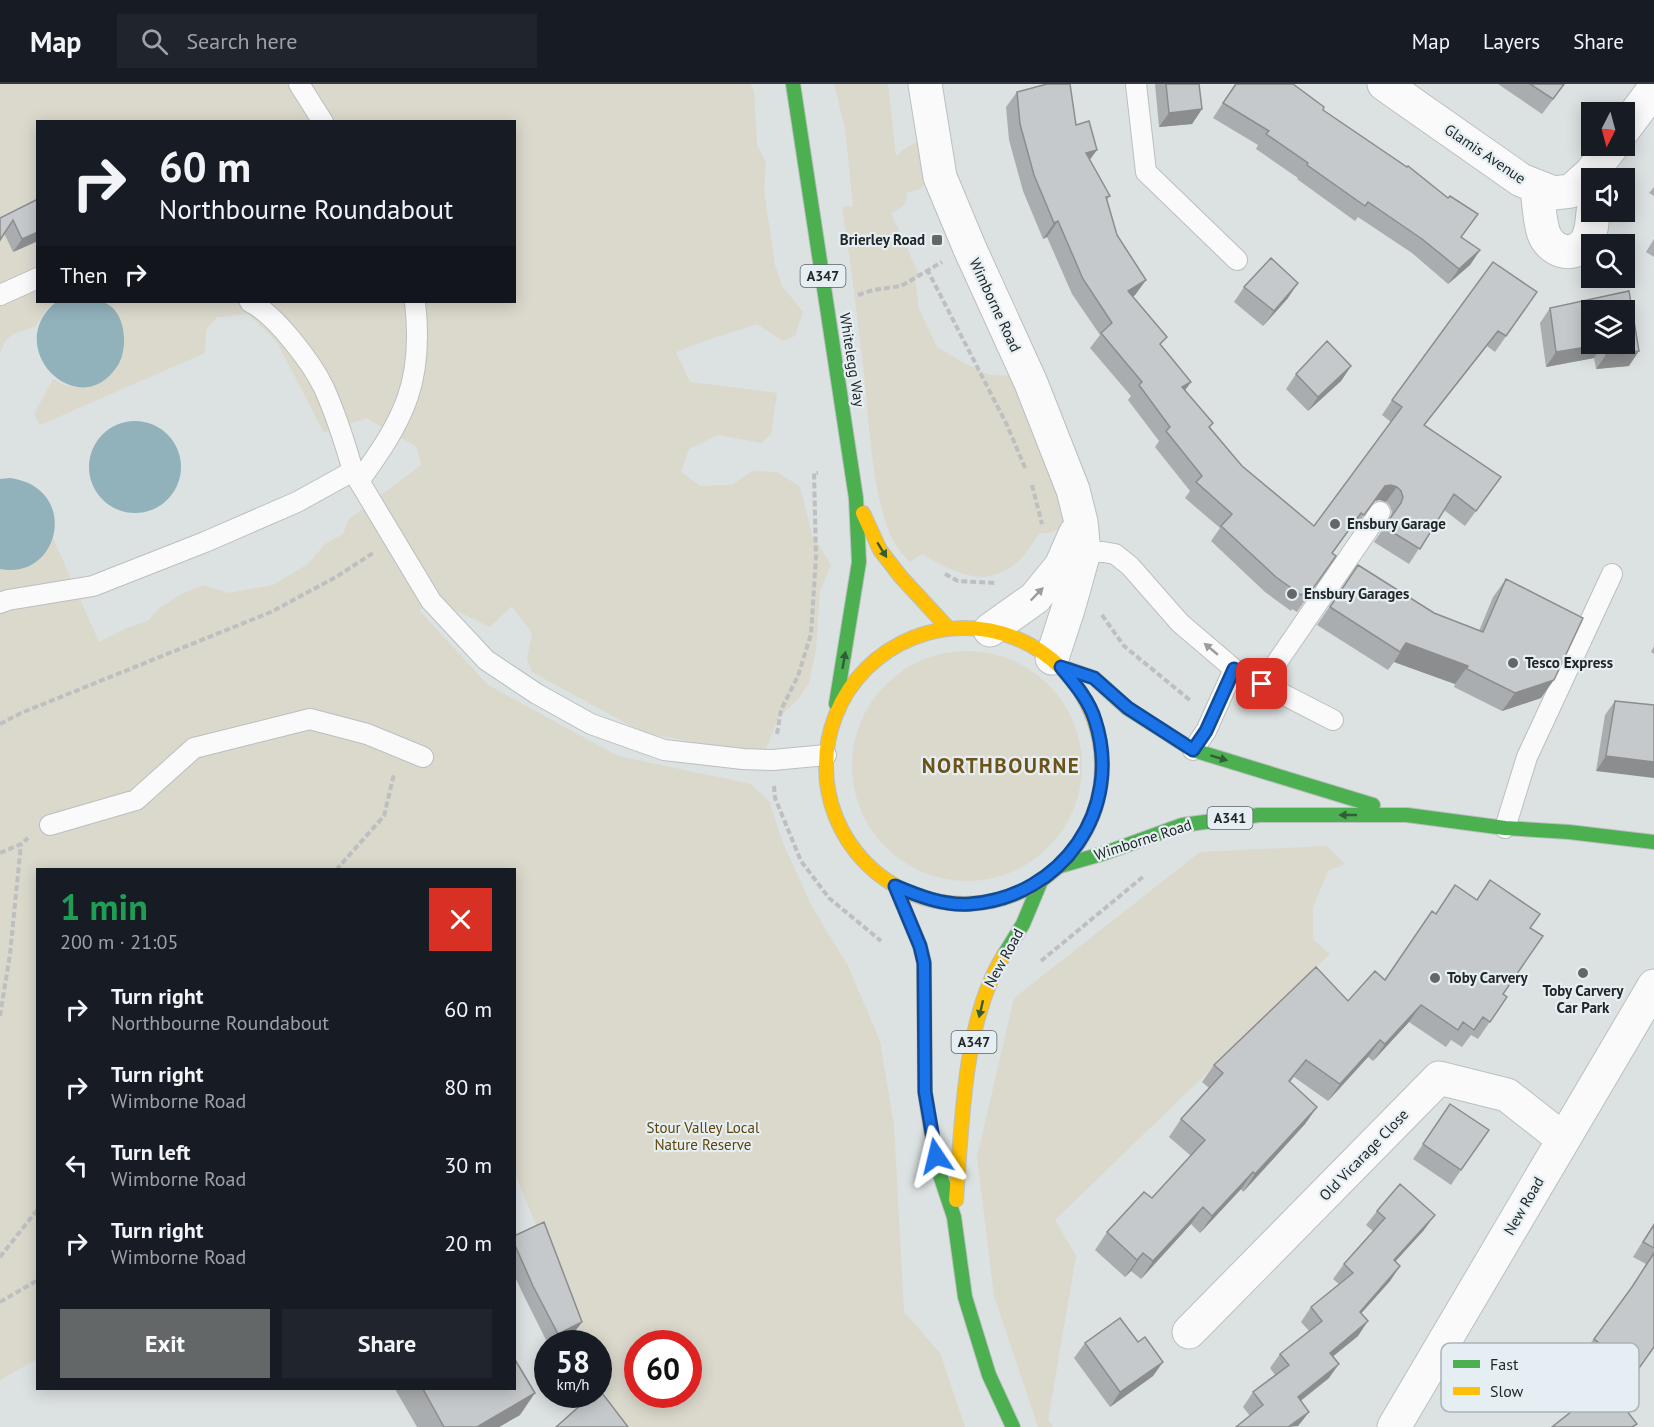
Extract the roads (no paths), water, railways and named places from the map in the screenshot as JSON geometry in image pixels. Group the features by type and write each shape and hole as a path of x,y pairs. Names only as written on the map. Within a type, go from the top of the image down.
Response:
{"main road":[{"name":"Whitelegg Way","path":"793,84 856,498 859,562 834,717"},
{"name":"Whitelegg Way","path":"856,498 880,550 901,577 948,628"},
{"path":"948,628 990,630 1012,636 1033,646 1056,663 1081,691 1095,720 1102,751 1102,782 1094,813 1080,842 1060,866 1041,881 1006,898 969,904 931,900 895,886 865,862 841,831 828,794 826,755 834,717 852,684 878,657 911,638 948,628"},
{"name":"Wimborne Road","path":"1056,663 1094,678 1128,708 1193,750 1407,815"},
{"name":"Wimborne Road","path":"1060,866 1105,853 1182,825 1259,814 1407,815 1505,828 1569,832 1654,842"},
{"name":"New Road","path":"954,1217 966,1078 982,1000 999,963 1023,924 1041,881"},
{"name":"New Road","path":"895,886 920,946 924,963 925,1092 939,1169 954,1217 964,1297 989,1375 1013,1427"}],"street":[{"name":"Wimborne Road","path":"925,84 940,177 969,249 1031,383 1073,490 1082,537 1075,585 1056,663"},
{"name":"Glamis Avenue","path":"1384,84 1521,180 1554,193 1571,191 1581,196"},
{"path":"1635,114 1654,89"},
{"path":"1537,188 1544,233 1551,245 1559,250 1570,252 1579,248 1586,242 1591,230 1590,222"},
{"path":"990,630 1035,598 1082,537"},
{"name":"New Road","path":"1443,1343 1654,986"},
{"name":"Old Vicarage Close","path":"1189,1332 1439,1078 1507,1095 1563,1138"},
{"name":"New Road","path":"1394,1427 1441,1347"}],"lane":[{"path":"299,84 321,120"},
{"path":"1136,84 1146,172 1237,260"},
{"path":"0,295 36,279"},
{"path":"251,303 283,328 323,387 345,441 356,476 431,601 486,660 591,724 664,750 772,760 826,755"},
{"path":"0,603 93,586 205,542 356,476 383,448 401,416 415,374 419,333 415,303"},
{"path":"1262,684 1380,512"},
{"path":"1082,537 1103,552 1115,554 1130,566 1180,623 1234,669 1333,720"},
{"path":"1505,828 1527,757 1612,574"},
{"path":"1193,750 1206,731 1234,669"},
{"path":"50,825 135,800 194,748 310,719 368,734 423,757"}],"water":[{"path":"55,303 104,303 110,306 121,320 123,329 124,349 118,365 102,382 84,387 67,384 52,374 41,358 37,340 41,320"},
{"path":"135,421 153,425 167,435 177,449 181,467 177,485 167,499 153,509 135,513 117,509 103,499 93,485 89,467 93,449 103,435 117,425"},
{"path":"10,478 32,485 47,498 54,514 54,532 48,548 37,561 21,569 0,569 0,479"}],"place":[{"name":"Brierley Road","path":"937,240"},
{"name":"Ensbury Garage","path":"1335,524"},
{"name":"Ensbury Garages","path":"1292,594"},
{"name":"Tesco Express","path":"1513,663"},
{"name":"Toby Carvery Car Park","path":"1583,973"},
{"name":"Toby Carvery","path":"1435,978"}],"district":[{"name":"NORTHBOURNE","path":"1001,766"}],"park label":[{"name":"Stour Valley Local Nature Reserve","path":"703,1136"}]}
